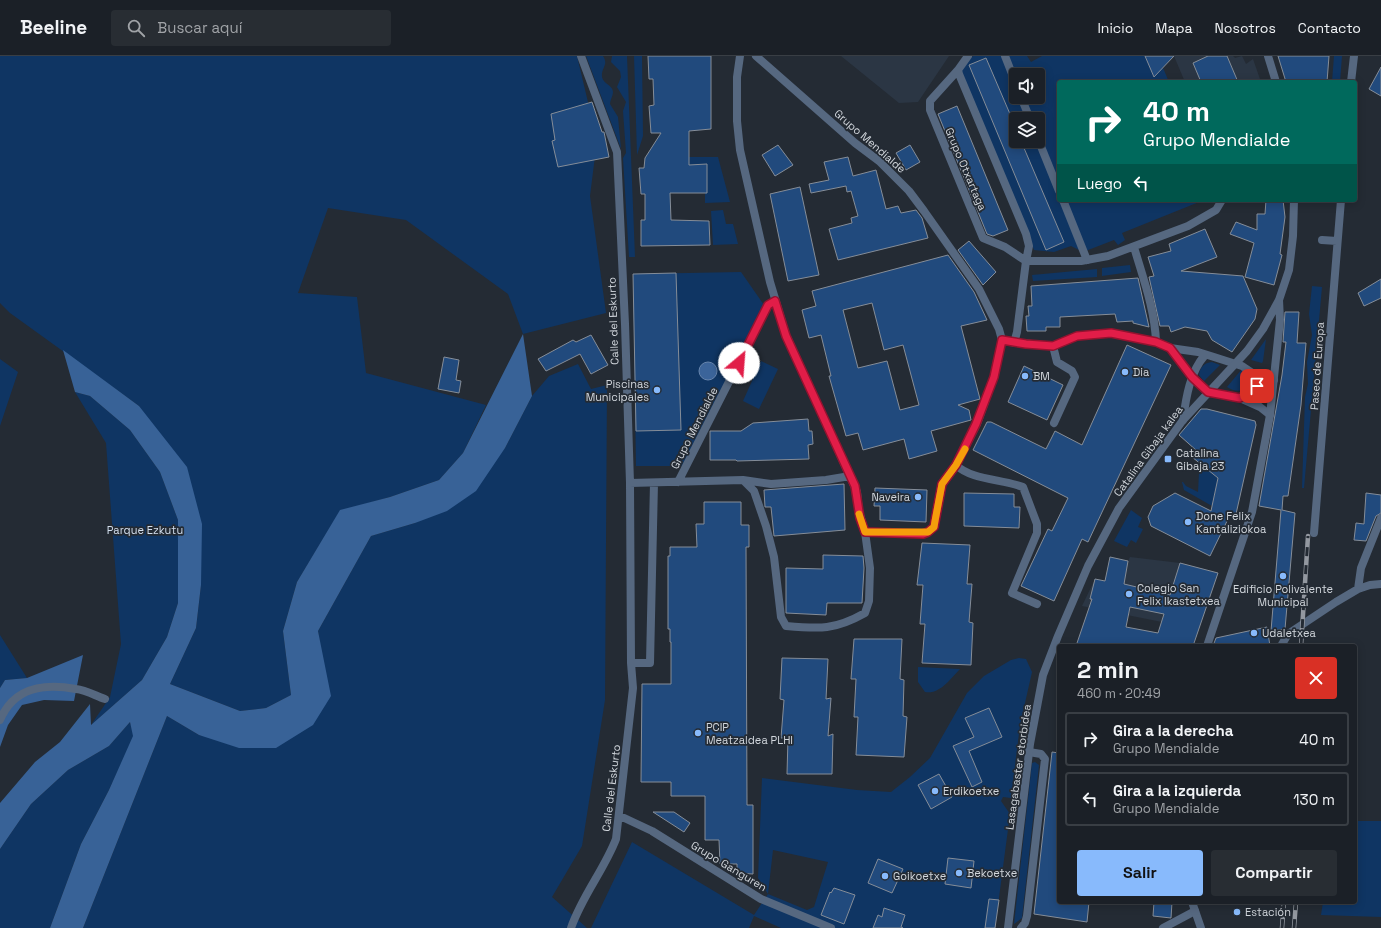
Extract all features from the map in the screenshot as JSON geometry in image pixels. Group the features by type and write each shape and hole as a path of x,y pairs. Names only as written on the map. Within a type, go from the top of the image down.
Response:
{"street":[{"name":"Calle del Eskurto","path":"571,928 588,890 611,851 616,839 620,816 633,688 631,663 630,483 625,316 617,152 581,56"},
{"path":"740,56 737,77 737,121 740,150 775,301 786,336 857,492 860,518 865,532 870,568 869,601 865,613 849,622 828,628 786,626 781,617 774,557 754,491 743,480"},
{"name":"Grupo Mendialde","path":"756,56 855,142 867,150 909,191 977,285 999,329 1002,340"},
{"name":"Grupo Otxartaga","path":"968,56 958,70 930,101 930,110 983,238 1005,247 1026,261"},
{"path":"1005,56 1010,68"},
{"path":"1268,56 1275,80"},
{"path":"1351,80 1354,56"},
{"path":"958,70 1026,234 1029,246 1017,332 1014,343"},
{"path":"1042,148 1057,186"},
{"path":"1064,202 1087,260"},
{"path":"1026,261 1087,260 1108,256 1188,226 1216,210 1221,202"},
{"name":"Catalina Gibaja kalea","path":"1097,549 1119,508 1183,420 1247,351 1263,328 1279,300 1289,270 1293,236 1294,202"},
{"name":"Paseo de Europa","path":"1314,533 1341,202"},
{"path":"1322,240 1337,241"},
{"path":"1134,247 1156,330 1156,342"},
{"path":"1208,644 1252,512 1270,415 1280,320 1279,300"},
{"name":"Grupo Mendialde","path":"678,482 768,305 775,301"},
{"path":"865,532 928,532 934,527 942,484 956,465 976,424 989,391 1002,340 1014,343 1053,346 1077,336 1111,333 1156,342 1170,348 1206,355 1235,363 1250,370 1260,378 1274,380"},
{"path":"1053,346 1057,362 1072,372 1075,377 1054,423"},
{"path":"1170,348 1192,377 1208,392 1240,398 1260,407 1270,415"},
{"path":"1183,420 1192,377 1200,361 1206,355"},
{"path":"1240,398 1257,386 1260,378"},
{"path":"956,465 970,474 1008,481 1022,487 1037,524 1037,542 1012,593 1037,604"},
{"name":"Grupo Mendialde","path":"630,483 743,480 771,484 826,480 850,476"},
{"path":"631,663 650,664 654,483"},
{"path":"756,498 763,489 771,484"},
{"path":"1358,589 1361,568 1381,518"},
{"name":"Lasagabaster etorbidea","path":"1008,928 1029,752 1043,675 1072,601 1097,549"},
{"path":"1282,644 1288,634 1336,602 1358,589 1370,585 1381,584"},
{"path":"0,720 3,713 20,694 41,686 77,689 105,700"},
{"path":"1021,928 1025,923 1027,916 1045,758 1041,754 1029,752"},
{"name":"Grupo Ganguren","path":"620,816 652,831 761,899 831,928"},
{"path":"1193,904 1201,928"},
{"path":"1163,928 1195,911"}],"shaded area":[{"path":"841,56 949,56 918,102 899,103"},
{"path":"1174,56 1233,56 1235,58 1242,56 1246,64 1253,59 1260,80 1184,80"},
{"path":"523,334 532,396 505,448 476,491 447,511 415,523 371,536 318,631 331,696 313,725 276,748 239,748 199,735 167,716 83,928 50,928 81,844 109,790 133,736 130,722 109,746 68,770 31,804 0,849 0,803 35,762 60,742 90,704 91,725 142,680 167,637 178,603 178,520 160,472 130,430 90,396 75,392 63,350 139,406 187,467 202,524 201,585 196,628 170,684 240,711 266,708 291,695 283,631 297,582 340,510 390,497 439,480 463,453"},
{"path":"708,362 714,365 717,371 714,377 708,380 702,377 699,371 702,365"},
{"name":"Colegio San Felix Ikastetxea","path":"1110,557 1128,561 1130,557 1180,563 1162,622 1082,606 1095,579 1106,581"},
{"path":"83,655 74,701 44,700 22,705 8,725 0,747 0,688 5,680 27,678"}],"green space":[{"path":"0,56 577,56 597,140 590,196 606,313 523,334 508,294 406,220 328,208 298,293 357,297 366,373 486,405 463,453 439,480 390,497 340,511 297,582 283,631 291,695 266,708 240,711 170,684 196,628 201,585 139,406 10,313 0,303"},
{"path":"586,56 603,56 605,59 602,77 613,90 610,104 618,117 621,149"},
{"path":"612,56 627,56 635,257 629,257 623,158 626,153 623,111 626,102 617,87 621,77 620,71 611,62"},
{"path":"634,56 642,56 643,136 637,155"},
{"path":"973,56 1027,56 1031,62 1042,56 1158,56 1168,80 1057,80 1057,202 1199,202 1122,233 1125,240 1118,245 1114,240 1083,252 1071,246 1054,252 1034,250 962,77 961,70"},
{"path":"1334,56 1342,56 1340,80 1332,80"},
{"path":"689,157 718,157 730,202 705,203 705,193 707,192 707,164 660,167"},
{"path":"723,210 726,224 733,224 738,244 713,245 711,211"},
{"path":"1130,265 1131,272 1102,276 1102,268"},
{"path":"1097,269 1097,277 1033,281 1032,275"},
{"path":"741,272 764,305 682,466 636,466 633,274"},
{"path":"1312,286 1322,287 1304,488 1302,488 1305,397 1308,384 1307,362 1312,335 1309,314"},
{"path":"1266,339 1262,363 1251,360"},
{"path":"0,359 18,372 0,426"},
{"path":"761,361 778,369 759,409 743,401"},
{"path":"1212,362 1220,365 1204,381 1199,375 1200,370 1205,364"},
{"path":"578,364 591,389 607,385 605,700 582,846 552,897 587,928 83,928 167,716 199,735 276,748 322,656 318,631 371,536 415,523 505,448 532,396 549,376"},
{"path":"1242,369 1249,378 1248,387 1238,391 1227,387"},
{"name":"Parque Ezkutu","path":"75,392 90,396 130,430 160,472 178,520 178,603 167,637 142,680 91,725 110,697 121,644 106,443"},
{"path":"1199,462 1218,478 1212,506 1184,490 1182,482 1186,486 1198,492 1199,473 1195,468"},
{"path":"1131,510 1142,518 1138,527 1143,529 1136,543 1131,540 1127,547 1114,541"},
{"path":"0,635 27,678 5,680 0,688"},
{"path":"1019,658 1026,659 1032,672 1020,725 1011,798 1003,797 1001,801 1010,814 995,928 781,928 754,916 749,928 591,928 632,842 754,915 768,894 758,878 762,778 857,790 891,792 930,758 967,693 984,676 1011,660","holes":["773,850 828,862 814,907 807,910 768,894"]},
{"path":"918,667 960,669 945,685 936,691 925,692 918,682"},
{"path":"130,722 134,736 109,790 81,844 50,928 0,928 0,849 31,804 68,770 109,746"},
{"path":"1035,762 1039,765 1022,918 1014,924 1032,763"},
{"path":"1357,821 1381,821 1381,917 1321,915 1323,904 1357,904"}],"building":[{"path":"648,56 711,56 711,129 689,131 689,165 707,164 707,193 670,193 671,220 709,221 710,245 641,246 641,220 645,220 645,194 641,194 639,168 644,168 645,158 661,133 651,133 649,106 654,105 653,79 649,79"},
{"path":"1145,56 1174,56 1154,77"},
{"path":"1208,56 1227,56 1237,80 1200,80 1193,63"},
{"path":"1278,56 1329,56 1327,80 1285,80"},
{"path":"986,58 1009,112 1009,148 1024,148 1064,242 1046,250 969,65"},
{"path":"1381,67 1381,96 1369,89"},
{"path":"592,102 602,132 604,132 609,157 558,167 552,141 555,140 551,114"},
{"path":"957,106 1008,230 993,236 987,234 938,114"},
{"path":"778,145 793,165 775,176 762,155"},
{"path":"910,145 920,162 906,170 896,153"},
{"path":"848,157 853,176 876,170 886,209 898,206 901,213 916,210 922,218 928,238 838,260 829,229 852,223 851,218 858,216 851,191 847,192 846,186 811,193 809,184 829,180 824,162"},
{"path":"800,187 819,275 788,281 770,194"},
{"path":"1266,202 1283,202 1285,217 1280,254 1282,255 1274,285 1245,277 1254,243 1230,234 1236,222 1257,230 1257,214 1265,214"},
{"path":"1205,229 1217,257 1181,271 1243,276 1257,309 1255,319 1232,352 1212,340 1207,331 1185,327 1171,332 1169,326 1160,326 1149,277 1154,276 1148,257 1171,251 1169,244"},
{"path":"969,241 996,272 983,285 958,250"},
{"path":"948,255 974,292 987,320 961,326 980,399 958,405 969,410 971,420 931,431 937,451 909,459 904,439 863,450 858,433 846,436 829,376 831,376 821,335 809,338 802,310 816,306 812,291","holes":["872,303 884,350 903,345 919,405 900,410 887,361 858,368 843,310"]},
{"path":"676,273 681,430 636,431 633,274"},
{"path":"1138,278 1149,327 1133,323 1133,321 1117,322 1115,314 1060,317 1060,327 1046,327 1046,331 1027,331 1026,316 1029,316 1028,306 1032,306 1031,286"},
{"path":"1381,279 1381,298 1364,306 1358,293"},
{"path":"1285,312 1299,312 1297,343 1306,343 1301,405 1288,496 1283,496 1282,510 1295,513 1285,629 1271,631 1281,510 1259,506 1282,375 1286,342 1283,342"},
{"path":"591,335 608,365 591,374 580,354 546,371 538,359 573,340 576,342"},
{"path":"1127,345 1171,365 1088,542 1082,539 1054,601 1021,586 1048,529 1052,531 1068,498 973,450 987,422 991,422 1046,449 1055,431 1082,445"},
{"path":"444,357 459,360 456,380 461,381 459,393 438,389"},
{"path":"1024,366 1063,385 1047,420 1008,402"},
{"path":"1201,409 1207,409 1255,421 1256,425 1236,514 1231,513 1210,556 1151,526 1148,517 1153,506 1175,493 1211,511 1218,478 1192,457 1197,451 1179,435"},
{"path":"808,419 809,431 812,431 813,444 808,445 809,459 737,461 710,460 710,431 741,431 753,423"},
{"path":"844,484 845,530 774,536 771,507 765,507 764,490"},
{"path":"875,488 927,490 926,522 880,520 880,506 874,506"},
{"path":"964,493 1014,494 1014,507 1020,507 1019,528 964,526"},
{"path":"1366,493 1381,495 1381,513 1376,516 1366,541 1354,540 1356,523 1364,524"},
{"path":"704,502 741,502 741,525 749,525 749,547 746,547 747,805 753,805 753,874 737,873 737,864 720,864 719,840 705,840 705,796 671,796 671,782 641,782 642,684 671,684 671,642 670,629 668,629 668,556 670,556 670,547 697,547 696,524 704,524"},
{"path":"922,543 970,545 967,584 972,584 969,622 973,623 971,665 922,663 925,624 920,624 923,585 917,585"},
{"path":"823,555 863,556 864,568 862,603 827,603 826,615 786,613 786,568 823,569"},
{"path":"1110,557 1128,561 1124,584 1170,595 1180,563 1218,573 1194,644 1077,644 1092,599 1090,599 1095,579 1105,581","holes":["1130,607 1164,614 1158,633 1126,627"]},
{"name":"Udaletxea","path":"1267,627 1270,644 1214,644 1216,638"},
{"path":"854,639 902,639 900,679 904,680 903,716 907,717 904,757 856,755 858,717 854,717 856,679 851,679"},
{"path":"782,658 828,659 826,699 831,698 828,736 833,734 832,774 787,774 788,738 781,738 784,700 780,699"},
{"path":"989,708 1002,737 969,751 982,782 972,787 953,746 974,737 965,718"},
{"path":"1052,752 1057,753 1057,904 1089,904 1087,922 1034,914"},
{"name":"Erdikoetxe","path":"939,774 952,797 931,809 918,785"},
{"path":"653,812 674,812 690,823 684,832"},
{"name":"Bekoetxe","path":"948,858 974,861 971,888 945,884"},
{"name":"Goikoetxe","path":"878,859 903,869 892,893 868,883"},
{"path":"834,888 855,895 844,924 821,915 830,892 831,893"},
{"path":"989,899 999,900 995,928 985,928"},
{"path":"1154,904 1172,904 1171,918 1153,916"},
{"path":"884,908 905,915 901,927 903,928 873,928 878,915 882,917"}],"railway":[{"path":"1301,644 1308,536"},
{"path":"1282,928 1284,904"},
{"path":"1294,928 1296,904"}],"slow traffic":[{"path":"859,514 865,532 923,534 928,532 934,527 938,497 942,484 956,465 965,449"}],"place":[{"name":"Dia","path":"1125,372"},
{"name":"BM","path":"1025,376"},
{"name":"Piscinas Municipales","path":"657,390"},
{"name":"Catalina Gibaja 23","path":"1168,459"},
{"name":"Naveira","path":"918,497"},
{"name":"Done Felix Kantaliziokoa","path":"1188,522"},
{"name":"Edificio Polivalente Municipal","path":"1283,576"},
{"name":"Colegio San Felix Ikastetxea","path":"1129,594"},
{"name":"Udaletxea","path":"1254,633"},
{"name":"PCIP Meatzaldea PLHI","path":"698,733"},
{"name":"Erdikoetxe","path":"935,791"},
{"name":"Bekoetxe","path":"959,873"},
{"name":"Goikoetxe","path":"885,876"},
{"name":"Estación","path":"1237,912"}],"route":[{"path":"739,363 768,305 775,301 786,336 855,486 860,518 865,532 923,534 934,527 940,489 966,447 976,424 994,377 1002,340 1014,343 1053,346 1077,336 1111,333 1156,342 1170,348 1192,377 1208,392 1240,398 1257,386"}]}
